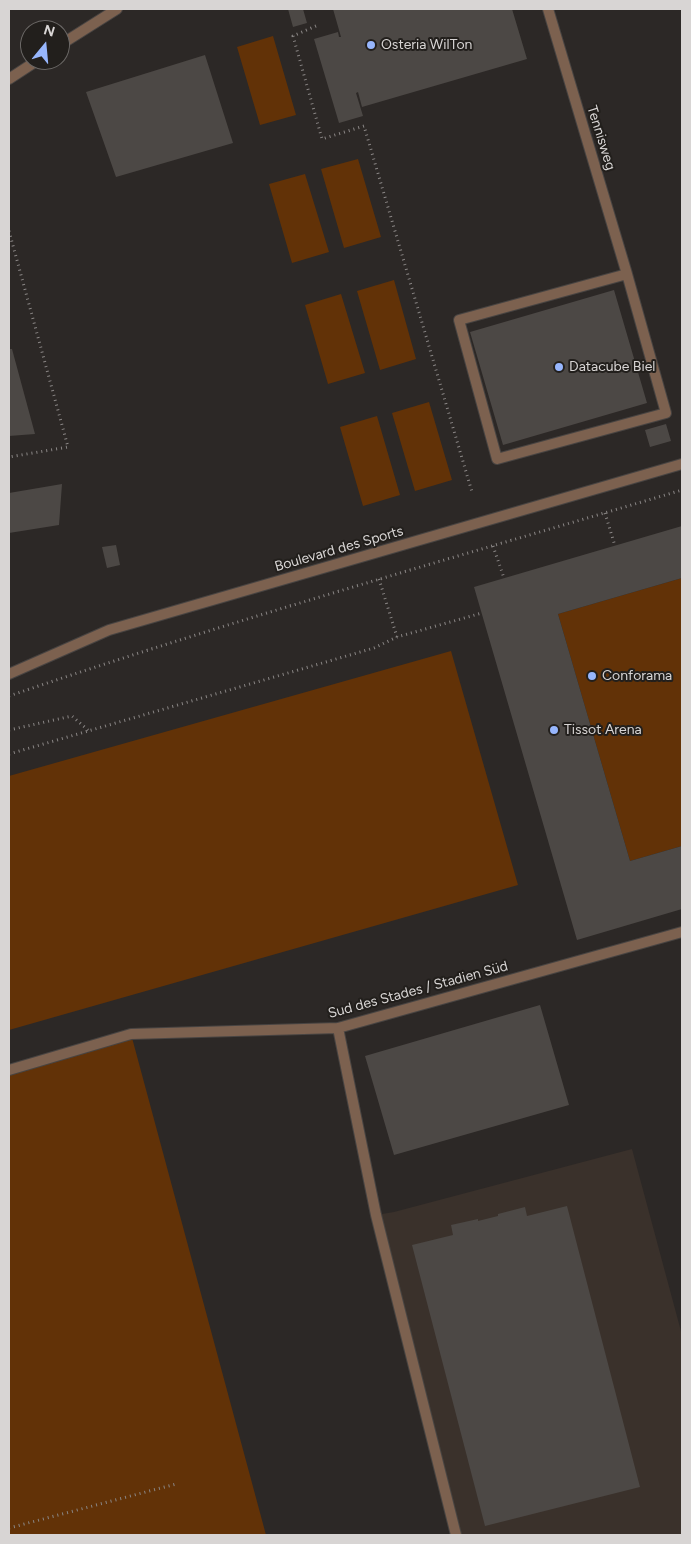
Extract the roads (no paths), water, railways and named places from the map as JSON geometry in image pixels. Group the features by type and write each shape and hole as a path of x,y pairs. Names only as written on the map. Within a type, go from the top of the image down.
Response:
{"street":[{"path":"70,39 117,9"},
{"name":"Tennisweg","path":"548,9 628,274 666,413 497,459 459,320 628,274"},
{"path":"9,79 23,70"},
{"name":"Boulevard des Sports","path":"9,674 109,630 682,464"},
{"name":"Sud des Stades / Stadien Süd","path":"9,1070 131,1034 338,1028 682,932"},
{"path":"338,1028 376,1215 456,1535"}],"place":[{"name":"Osteria WilTon","path":"371,45"},
{"name":"Datacube Biel","path":"559,367"},
{"name":"Conforama","path":"592,676"},
{"name":"Tissot Arena","path":"554,730"}]}
